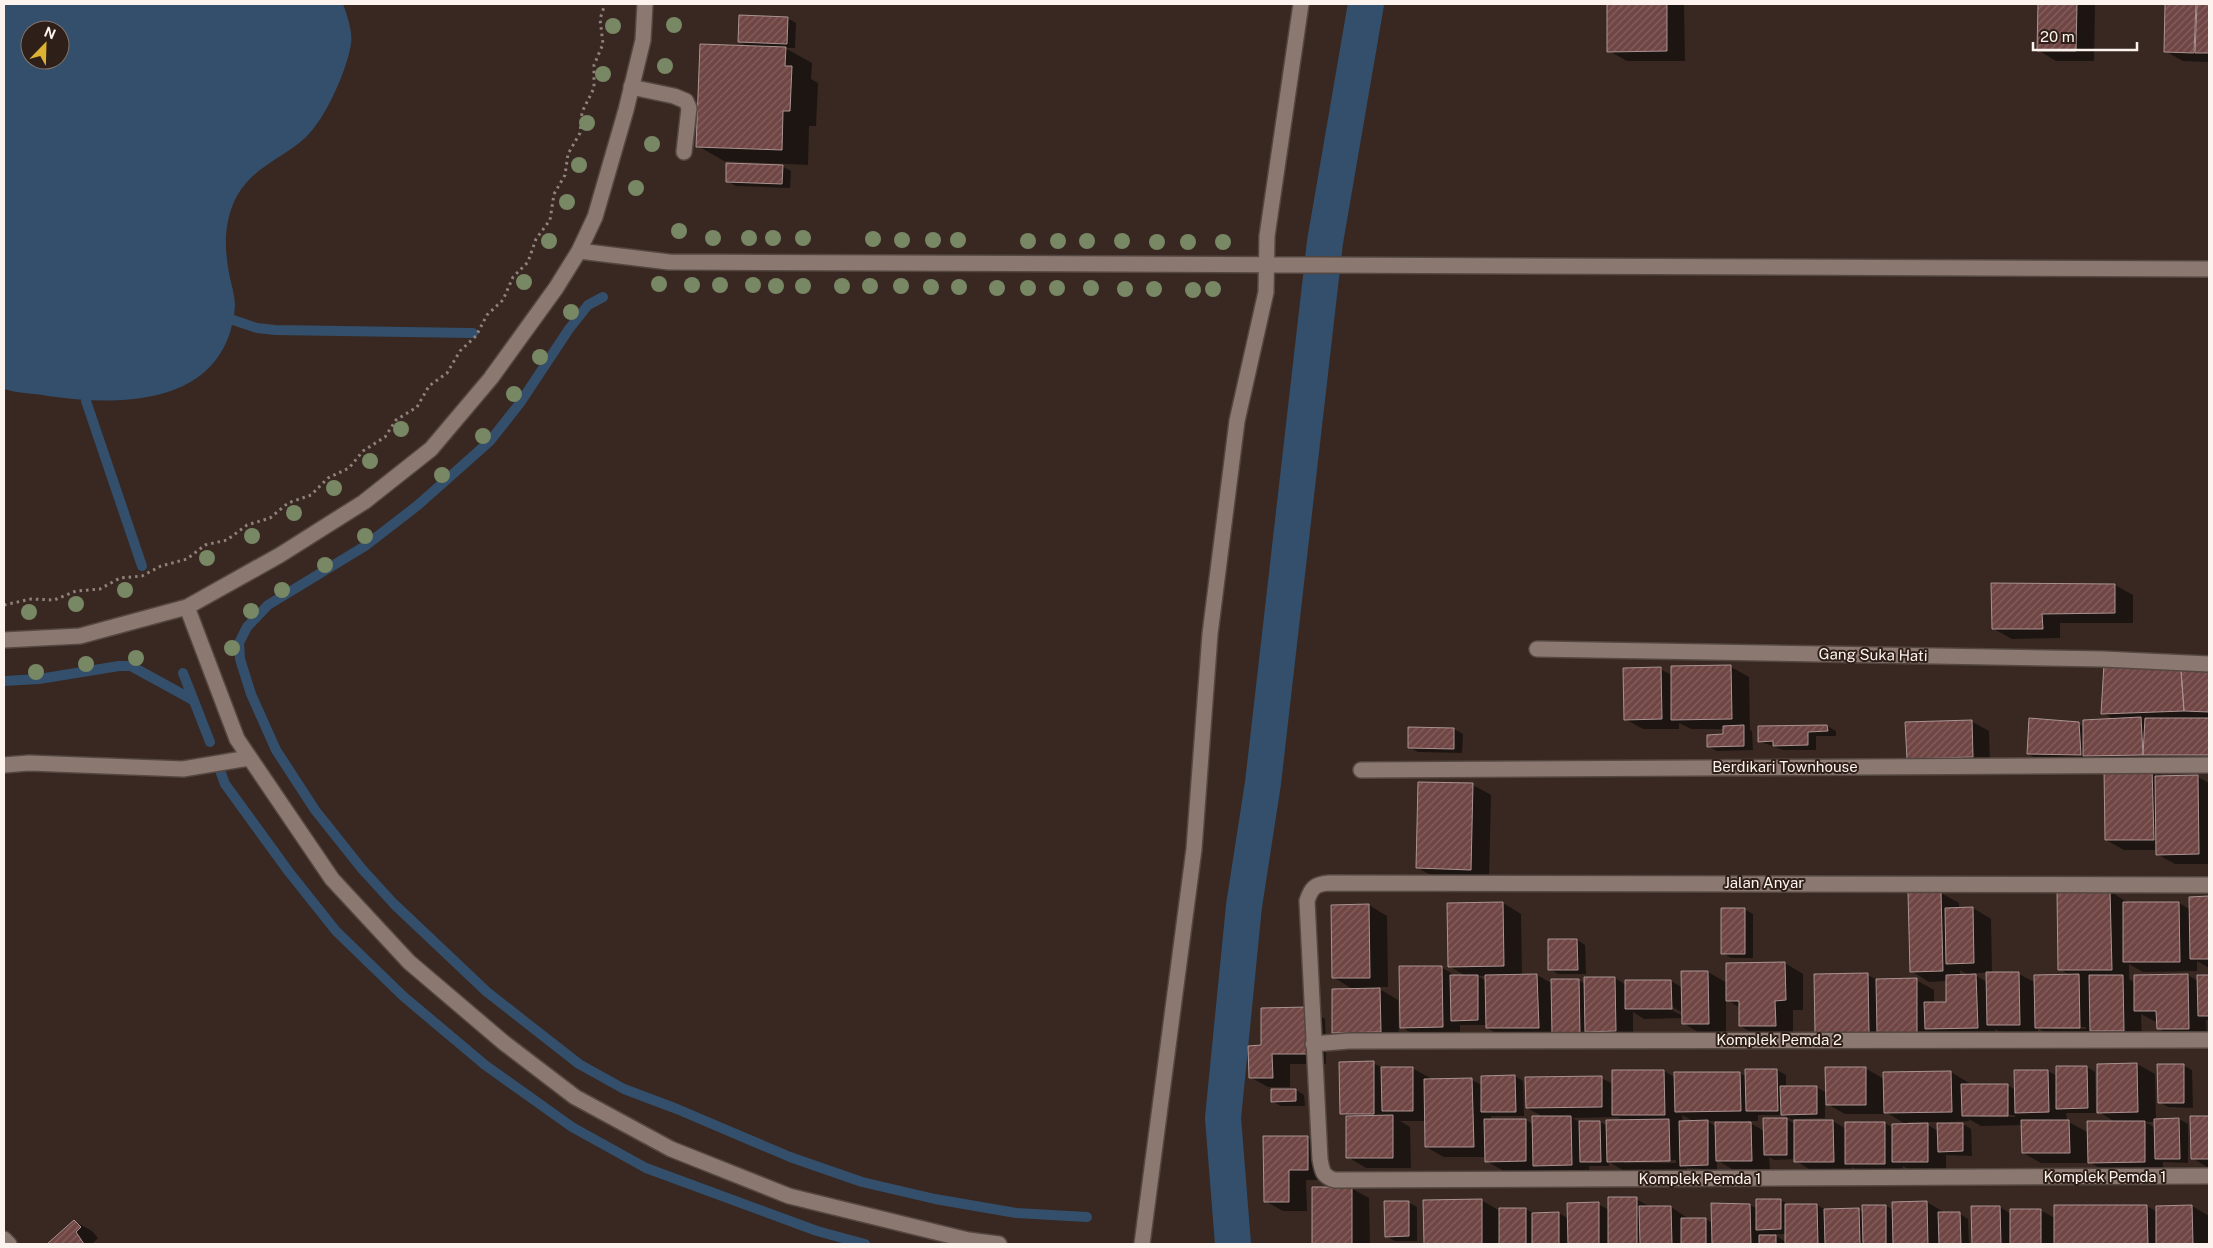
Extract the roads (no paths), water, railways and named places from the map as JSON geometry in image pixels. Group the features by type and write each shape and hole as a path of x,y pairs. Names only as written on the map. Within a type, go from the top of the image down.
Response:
{"street":[{"path":"4,640 80,636 187,607 280,555 364,502 431,449 491,378 556,288 579,251 595,217 631,87 643,40 645,4"},
{"path":"1142,1244 1194,848 1210,634 1234,441 1266,292 1274,266 1268,236 1301,4"},
{"path":"631,87 674,96 686,101 689,108 684,152"},
{"path":"579,251 669,262 2209,269"},
{"path":"187,607 237,739 332,880 409,962 502,1042 575,1097 671,1149 789,1196 968,1240 999,1244"},
{"name":"Gang Suka Hati","path":"1537,649 2093,659 2209,664"},
{"path":"4,765 29,763 183,769 249,758"},
{"name":"Berdikari Townhouse","path":"1361,770 2209,764"},
{"name":"Jalan Anyar","path":"1313,1044 1307,901 1311,890 1318,884 2005,883 2209,885"},
{"name":"Komplek Pemda 2","path":"1313,1044 1349,1041 2209,1040"},
{"name":"Komplek Pemda 1","path":"1313,1044 1320,1159 1322,1171 1327,1178 1335,1180 2209,1176"},
{"path":"4,1239 9,1244"}],"water":[{"path":"4,4 343,4 348,18 351,44 345,67 327,107 313,130 296,145 259,170 244,186 233,205 227,224 226,244 227,263 235,306 228,339 213,363 192,381 167,392 138,398 78,399 4,389"}],"waterway":[{"path":"1233,1244 1223,1118 1244,906 1263,783 1325,242 1366,4"},
{"path":"603,297 588,305 569,329 520,403 490,441 418,505 365,546 268,605 247,627 239,643 240,659 251,694 276,750 315,810 362,869 394,904 487,992 579,1064 624,1089 677,1109 790,1157 862,1182 935,1199 1016,1213 1087,1217"},
{"path":"233,320 257,328 275,330 473,333"},
{"path":"86,401 142,566"},
{"path":"4,681 39,679 119,666 131,666 193,700"},
{"path":"183,673 210,742"},
{"path":"221,773 225,784 289,872 336,931 403,996 485,1065 572,1127 646,1168 817,1231 865,1244"}]}
